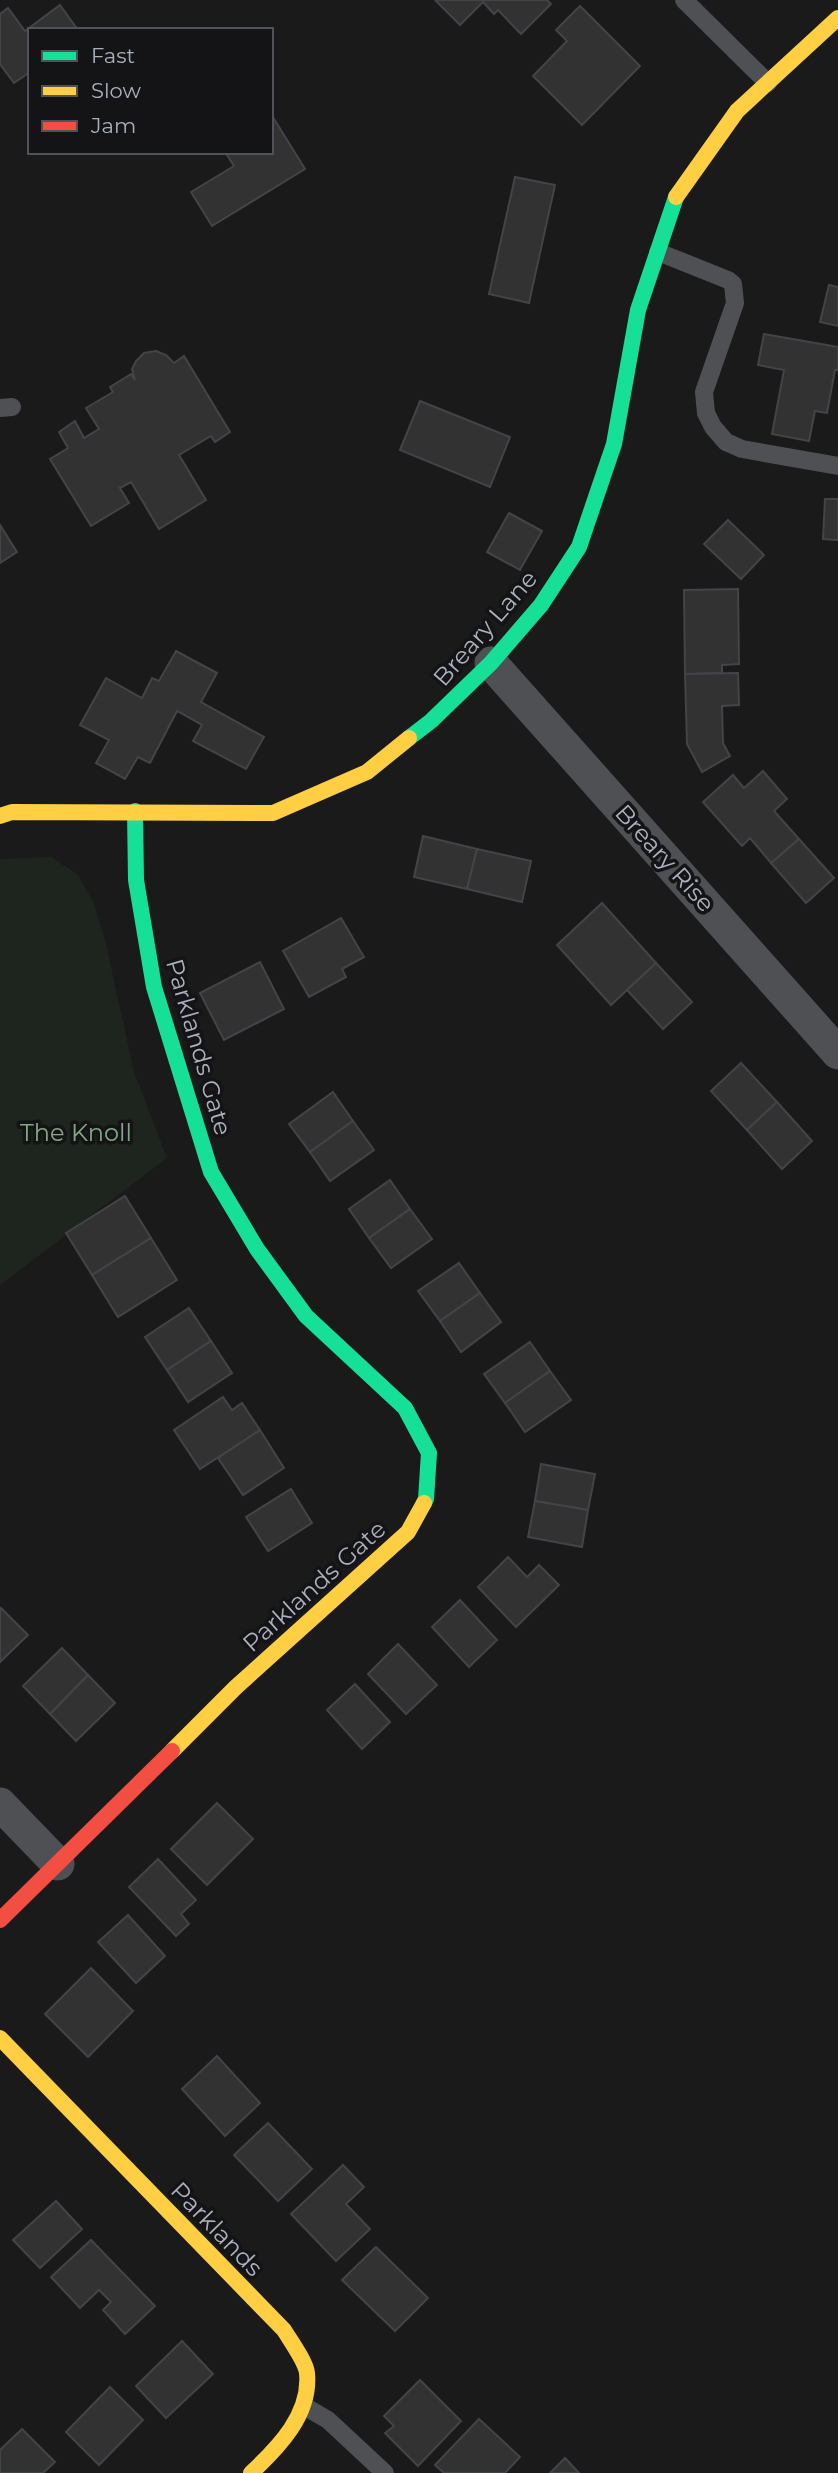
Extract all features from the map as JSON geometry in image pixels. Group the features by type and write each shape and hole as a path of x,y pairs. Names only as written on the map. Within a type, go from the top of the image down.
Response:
{"street":[{"name":"Breary Lane","path":"0,816 12,812 273,813 367,772 431,721 491,663 541,605 579,547 614,444 638,310 678,192 737,111 838,18"},
{"name":"Breary Rise","path":"491,663 838,1053"},
{"name":"Parklands Gate","path":"0,1920 236,1687 408,1532 426,1499 429,1453 405,1408 306,1316 257,1249 211,1172 154,987 136,880 135,811"},
{"path":"0,1804 58,1864"},
{"name":"Parklands","path":"0,2038 284,2330 307,2371 303,2406 279,2447 251,2473"}],"lane":[{"path":"684,0 768,82"},
{"path":"658,252 728,279 733,284 735,303 704,391 706,413 726,442 742,449 838,466"},
{"path":"303,2406 328,2420 385,2473"}],"green space":[{"name":"The Knoll","path":"51,857 78,875 94,904 106,944 134,1072 167,1158 0,1285 0,859"}],"building":[{"path":"435,0 547,0 551,4 521,34 498,10 494,14 483,2 460,25"},
{"path":"60,5 77,28 29,28"},
{"path":"580,6 640,66 582,125 533,76 567,41 556,30"},
{"path":"8,8 25,31 28,29 28,73 14,83 0,64 0,14"},
{"path":"273,117 305,169 212,226 191,192 234,166 226,154 273,154"},
{"path":"515,177 555,185 529,303 489,294"},
{"path":"829,285 838,287 838,326 820,322"},
{"path":"764,334 838,347 838,370 835,370 827,413 815,411 809,441 772,434 784,370 758,365"},
{"path":"156,351 166,355 174,363 184,356 230,432 215,442 211,436 179,455 206,500 159,529 131,482 120,488 129,503 91,526 50,459 68,448 59,432 75,421 84,438 99,429 86,408 113,392 110,387 131,374 135,380 132,369 136,361 144,353"},
{"path":"420,401 510,437 490,487 400,450"},
{"path":"825,499 838,499 838,540 823,539"},
{"path":"509,513 542,531 520,570 487,552"},
{"path":"728,520 764,555 741,579 704,544"},
{"path":"0,525 17,552 0,563"},
{"path":"738,589 739,664 722,665 722,673 685,674 684,590"},
{"path":"176,651 217,673 201,702 264,737 246,769 193,741 202,725 177,711 150,763 138,757 125,779 96,763 109,740 80,725 106,678 142,698 152,678 159,681"},
{"path":"738,673 739,705 722,706 723,743 730,756 702,772 687,744 685,674"},
{"path":"763,771 787,799 774,811 799,839 771,863 750,838 742,846 703,802 733,775 744,788"},
{"path":"423,836 477,849 467,889 414,877"},
{"path":"799,839 834,878 806,903 771,863"},
{"path":"477,849 531,861 522,902 467,889"},
{"path":"602,903 656,963 611,1005 557,945"},
{"path":"341,918 364,957 342,969 346,977 309,997 283,951"},
{"path":"260,962 284,1009 224,1040 200,993"},
{"path":"656,963 692,1002 663,1029 627,990"},
{"path":"741,1063 777,1102 747,1130 711,1091"},
{"path":"333,1092 353,1121 310,1152 289,1124"},
{"path":"777,1102 812,1141 782,1169 747,1130"},
{"path":"353,1121 374,1150 330,1181 310,1152"},
{"path":"390,1180 410,1209 369,1238 349,1209"},
{"path":"125,1196 151,1238 92,1275 66,1233"},
{"path":"410,1209 432,1239 391,1268 369,1238"},
{"path":"151,1238 177,1280 118,1317 92,1275"},
{"path":"459,1263 480,1293 440,1321 418,1291"},
{"path":"480,1293 501,1322 461,1352 440,1321"},
{"path":"189,1308 211,1341 167,1370 145,1337"},
{"path":"211,1341 232,1373 188,1402 167,1370"},
{"path":"530,1342 550,1371 505,1403 484,1374"},
{"path":"550,1371 571,1400 525,1432 505,1403"},
{"path":"223,1397 232,1410 242,1403 260,1430 200,1469 174,1430"},
{"path":"260,1430 284,1468 243,1495 218,1458"},
{"path":"541,1464 595,1474 588,1510 535,1501"},
{"path":"291,1489 312,1523 268,1551 246,1517"},
{"path":"535,1501 588,1510 582,1547 528,1537"},
{"path":"508,1557 527,1577 539,1565 559,1585 516,1627 478,1587"},
{"path":"460,1600 497,1640 469,1667 432,1627"},
{"path":"1,1608 28,1635 0,1662 0,1610"},
{"path":"398,1644 437,1685 406,1714 368,1674"},
{"path":"62,1648 88,1675 50,1714 23,1686"},
{"path":"88,1675 115,1703 76,1741 50,1714"},
{"path":"355,1684 390,1722 362,1749 327,1710"},
{"path":"217,1803 253,1839 207,1885 171,1849"},
{"path":"158,1859 196,1900 181,1914 189,1924 176,1936 129,1887"},
{"path":"128,1915 165,1956 136,1983 98,1942"},
{"path":"91,1968 133,2011 88,2057 45,2014"},
{"path":"217,2056 260,2103 225,2136 182,2089"},
{"path":"268,2123 312,2169 278,2201 234,2155"},
{"path":"343,2165 364,2187 346,2204 370,2229 336,2261 291,2214"},
{"path":"56,2201 82,2229 40,2268 13,2240"},
{"path":"91,2240 155,2306 125,2334 103,2310 111,2302 99,2290 80,2308 51,2277"},
{"path":"376,2247 428,2298 395,2331 342,2280"},
{"path":"182,2341 213,2374 166,2418 136,2386"},
{"path":"420,2380 461,2421 418,2466 385,2433 394,2426 384,2416"},
{"path":"110,2387 143,2420 99,2465 66,2432"},
{"path":"479,2419 520,2457 505,2473 444,2473 435,2465"},
{"path":"22,2429 55,2462 43,2473 0,2473 0,2450"},
{"path":"565,2458 579,2473 550,2473"}],"traffic: fast":[{"path":"409,738 431,721 491,663 541,605 579,547 614,444 638,310 676,197"},
{"path":"135,811 136,880 154,987 211,1172 257,1249 306,1316 405,1408 429,1453 424,1503"}],"traffic: slow":[{"path":"676,197 737,111 838,18"},
{"path":"0,816 12,812 273,813 367,772 409,738"},
{"path":"172,1751 236,1687 408,1532 424,1503"},
{"path":"0,2038 284,2330 304,2363 307,2388 298,2416 282,2441 251,2473"}],"traffic: jam":[{"path":"0,1920 172,1751"}]}
